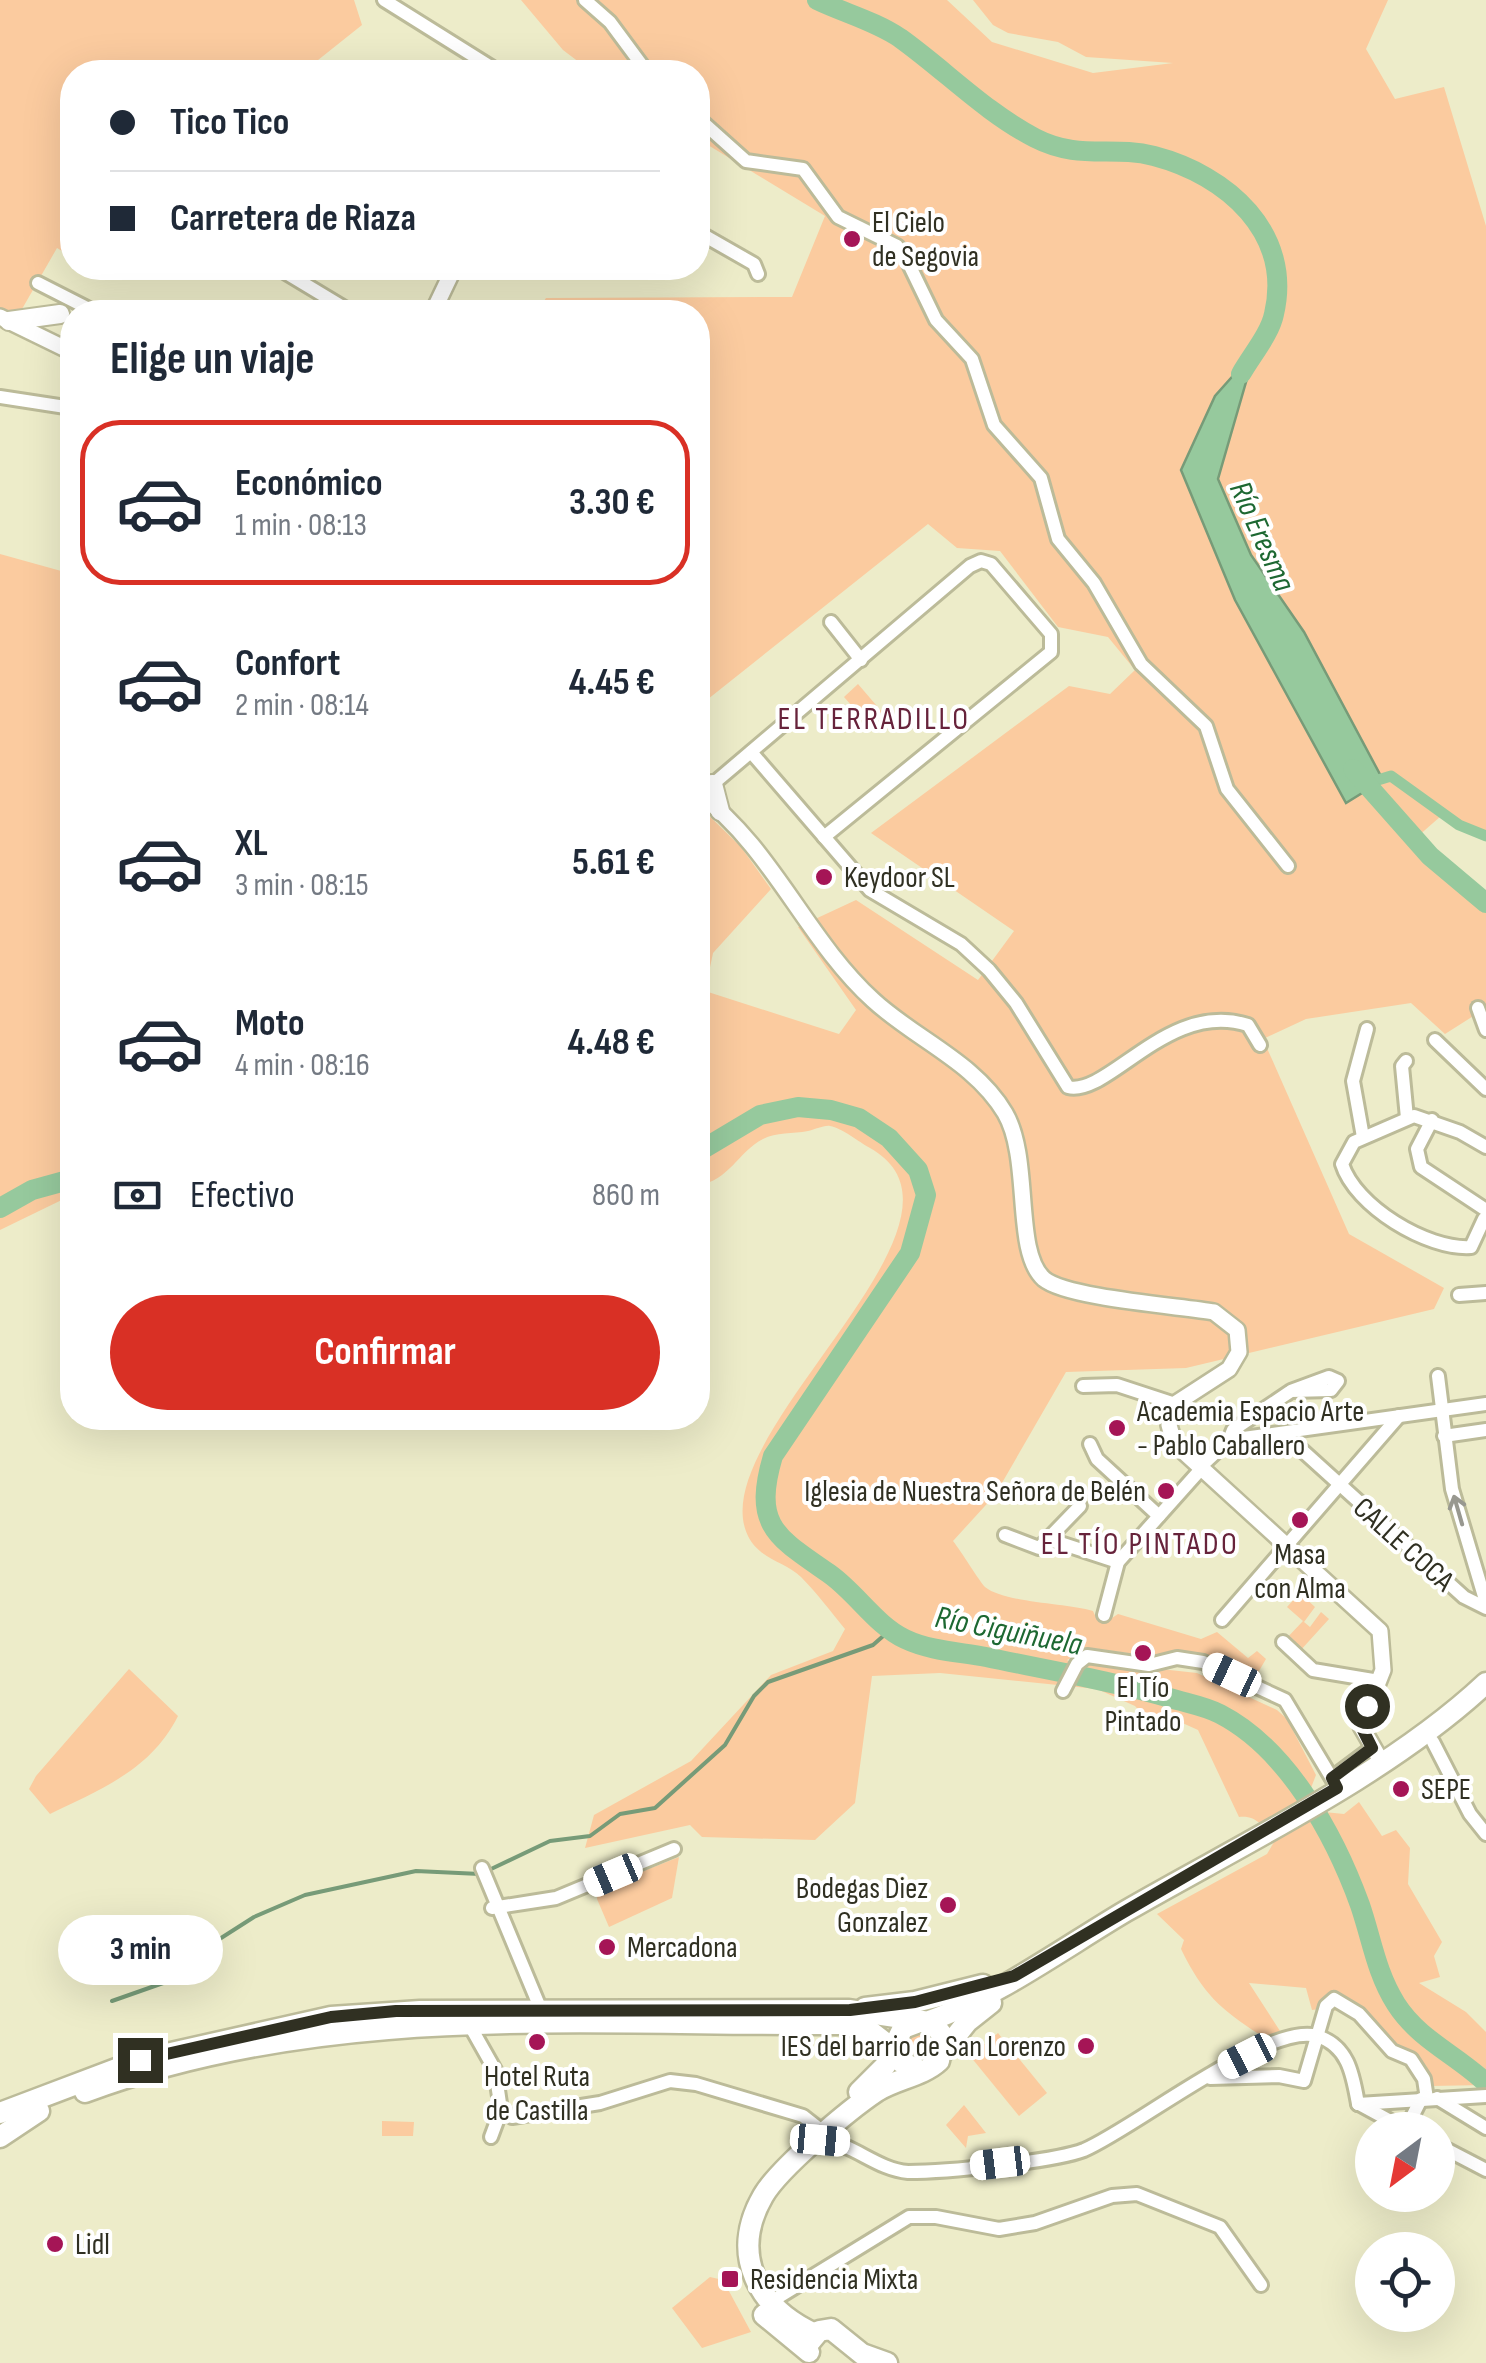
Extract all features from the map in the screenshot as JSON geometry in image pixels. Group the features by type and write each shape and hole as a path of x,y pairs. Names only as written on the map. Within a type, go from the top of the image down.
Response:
{"main road":[{"path":"4,319 60,314"},
{"path":"30,331 36,322 60,314"},
{"path":"710,796 720,810"},
{"path":"1372,1755 1435,1734 1486,1686"},
{"path":"1331,1794 1406,1760 1424,1740 1486,1700"},
{"path":"813,2350 775,2327 755,2302 742,2275 738,2244 746,2203 760,2180 877,2091 934,2066 971,2018 1006,1993 1331,1794 1378,1770 1372,1755"},
{"path":"1372,1755 1406,1760"},
{"path":"813,2350 769,2304 750,2256 754,2215 770,2186 876,2077 903,2028 1014,1976 1264,1836"},
{"path":"0,2137 28,2116 85,2084 310,2034 469,2024 849,2017 1014,1976"},
{"path":"0,2113 181,2049 320,2018 396,2011 541,2010 924,2021 941,2033 944,2051"},
{"path":"849,2017 895,2047 904,2064 919,2070"},
{"path":"849,2017 870,2042 876,2077"},
{"path":"813,2350 836,2331 843,2354 886,2363"}],"street":[{"path":"384,0 481,60"},
{"path":"585,0 610,22 638,60"},
{"path":"710,129 746,161 803,169 838,217 897,246 936,320 972,359 994,425 1042,478 1058,539 1094,583 1141,664 1206,726 1227,789 1288,866"},
{"path":"710,239 754,264 758,274"},
{"path":"298,280 331,300"},
{"path":"38,283 71,300"},
{"path":"4,319 60,346"},
{"path":"0,397 60,406"},
{"path":"710,782 981,561 995,567 1051,634 1052,650 824,837"},
{"path":"830,622 861,660"},
{"path":"751,752 870,890 961,944 986,968 1016,1002 1068,1087 1088,1086 1142,1050 1203,1020 1248,1025 1260,1045"},
{"path":"720,810 762,858 863,991 966,1070 997,1102 1020,1155 1028,1252 1040,1275 1063,1290 1214,1312 1233,1324 1240,1344 1233,1365 1175,1404 1169,1418 1171,1436 1200,1469 1374,1622 1384,1648 1379,1681 1361,1724 1372,1755"},
{"path":"1478,1008 1486,1030"},
{"path":"1362,1137 1353,1081 1367,1029"},
{"path":"1435,1040 1486,1089"},
{"path":"1406,1061 1402,1066 1407,1118"},
{"path":"1432,1120 1417,1149 1421,1167 1485,1214 1470,1246 1410,1235 1345,1173 1346,1152 1362,1137 1407,1118 1432,1120 1486,1148"},
{"path":"1460,1295 1486,1293"},
{"path":"1438,1376 1455,1503 1486,1605"},
{"path":"1082,1386 1117,1385 1175,1404"},
{"path":"1104,1615 1118,1562 1229,1440 1232,1430 1292,1391"},
{"path":"1229,1440 1486,1404"},
{"path":"1222,1620 1400,1416"},
{"path":"1444,1436 1486,1430"},
{"name":"CALLE COCA","path":"1283,1432 1464,1597 1486,1605"},
{"path":"1090,1444 1097,1459 1159,1516"},
{"path":"1005,1535 1039,1548 1080,1506"},
{"path":"1048,1539 1118,1562"},
{"path":"1283,1642 1316,1672 1379,1681"},
{"path":"1066,1687 1087,1656 1149,1666 1177,1658 1208,1664 1291,1705 1331,1794"},
{"path":"1424,1740 1484,1827"},
{"path":"497,1908 556,1898 674,1849"},
{"path":"482,1868 541,2010"},
{"path":"1204,2078 1279,2076 1304,2081 1328,2003 1334,2000 1346,2005 1392,2051 1412,2058 1424,2078 1428,2099 1419,2112"},
{"path":"469,2024 495,2070 501,2110 491,2137"},
{"path":"501,2110 512,2117 536,2115 600,2103 656,2084 686,2082 802,2116 818,2134 844,2142 880,2165 898,2171 933,2171 1072,2154 1266,2046 1317,2036"},
{"path":"1317,2036 1350,2063 1358,2104"},
{"path":"1358,2104 1486,2096"},
{"path":"1428,2099 1486,2128"},
{"path":"1358,2104 1377,2112"},
{"path":"842,2120 844,2142"},
{"path":"1455,2154 1486,2170"},
{"path":"769,2304 908,2217 936,2216 999,2229 1131,2194 1220,2227 1261,2284"}],"shaded area":[{"path":"0,0 354,0 362,25 318,60 60,60 60,250 57,248 18,316 0,319"},
{"path":"521,0 947,0 992,42 1093,73 1173,63 1086,57 1058,42 1008,33 993,25 973,0 1388,0 1366,49 1395,99 1444,87 1486,226 1486,839 1441,816 1417,837 1447,868 1486,897 1486,1008 1445,1034 1411,1003 1306,1019 1263,1039 1349,1234 1444,1288 1434,1309 1186,1368 1066,1372 995,1495 953,1541 985,1587 994,1592 1093,1611 1097,1620 1106,1622 1118,1614 1201,1639 1217,1632 1248,1658 1257,1651 1266,1659 1256,1676 1176,1651 1149,1656 1092,1648 1067,1660 1077,1667 1097,1662 1197,1673 1277,1710 1287,1719 1316,1775 1309,1793 1324,1812 1344,1814 1359,1802 1382,1836 1396,1830 1410,1848 1408,1884 1442,1942 1434,1956 1440,1977 1419,1983 1466,2012 1486,2032 1486,2085 1430,2086 1426,2065 1344,2013 1312,2010 1306,1988 1249,1983 1280,2031 1268,2040 1217,2002 1190,1966 1181,1949 1184,1940 1157,1914 1267,1854 1274,1842 1256,1820 1239,1817 1198,1730 1178,1721 1145,1717 1135,1706 1097,1689 940,1673 872,1676 855,1803 815,1840 702,1837 690,1825 585,1848 594,1815 691,1761 771,1675 833,1651 845,1629 801,1577 753,1544 748,1536 745,1494 765,1443 876,1276 899,1225 900,1182 870,1148 830,1126 763,1139 710,1182 710,993 839,1034 856,1010 798,927 856,900 978,980 1014,931 871,833 1069,686 1110,694 1135,670 1108,637 1058,627 1000,551 957,548 928,524 710,697 710,300 545,300 792,297 825,216 710,146 710,60 576,60"},
{"path":"1255,351 1218,479 1251,555 1304,632 1383,780 1346,803 1235,600 1181,470 1215,396"},
{"path":"0,554 60,571 60,1201 0,1230"},
{"path":"858,684 882,712 868,724 844,697"},
{"path":"710,817 741,847 771,889 713,953 710,967"},
{"path":"1308,1584 1303,1596 1315,1607 1304,1622 1310,1627 1321,1612 1329,1619 1299,1652 1285,1640 1303,1621 1287,1607"},
{"path":"129,1669 178,1716 154,1751 139,1764 106,1786 50,1814 29,1789 36,1776"},
{"path":"679,1857 672,1898 609,1927 597,1899 598,1889"},
{"path":"998,2033 1047,2093 1019,2116 970,2056"},
{"path":"920,2034 929,2038 933,2047 929,2056 920,2060 911,2056 907,2047 911,2038"},
{"path":"964,2105 986,2133 968,2136 966,2148 946,2125"},
{"path":"382,2121 414,2122 413,2136 382,2136"},
{"path":"710,2277 723,2280 751,2332 702,2348 672,2308"}],"waterway":[{"name":"Río Eresma","path":"817,0 900,38 982,104 1035,138 1067,149 1154,156 1206,177 1229,193 1264,233 1274,258 1277,285 1272,322 1241,374"},
{"name":"Río Eresma","path":"1353,769 1430,856 1486,903"},
{"path":"1368,783 1391,776 1459,825 1486,836"},
{"name":"Río Ciguiñuela","path":"710,1145 760,1115 798,1107 831,1110 859,1118 889,1138 918,1170 926,1195 910,1253 773,1456 766,1499 768,1515 783,1539 840,1583 885,1626 915,1643 1147,1692 1208,1709 1245,1729 1288,1772 1323,1823 1350,1878 1379,1968 1396,2004 1416,2028 1486,2083"},
{"name":"Río Ciguiñuela","path":"0,1208 32,1190 60,1182"},
{"path":"489,1870 550,1841 590,1836 620,1814 655,1808 725,1745 754,1696 768,1682 873,1645 890,1630"},
{"path":"112,2001 166,1982 207,1947 254,1917 305,1895 416,1871 480,1874"}],"place":[{"name":"El Cielo de Segovia","path":"852,239"},
{"name":"Keydoor SL","path":"824,877"},
{"name":"Academia Espacio Arte - Pablo Caballero","path":"1117,1428"},
{"name":"Iglesia de Nuestra Señora de Belén","path":"1166,1491"},
{"name":"Masa con Alma","path":"1300,1520"},
{"name":"El Tío Pintado","path":"1143,1653"},
{"name":"SEPE","path":"1401,1789"},
{"name":"Bodegas Diez Gonzalez","path":"948,1905"},
{"name":"Mercadona","path":"607,1947"},
{"name":"Hotel Ruta de Castilla","path":"537,2042"},
{"name":"IES del barrio de San Lorenzo","path":"1086,2046"},
{"name":"Lidl","path":"55,2244"},
{"name":"Residencia Mixta","path":"730,2279"}],"district":[{"name":"EL TERRADILLO","path":"874,718"},
{"name":"EL TÍO PINTADO","path":"1140,1543"}],"route":[{"path":"140,2060 260,2029 396,2011 850,2010 955,1994 1014,1976 1337,1788 1332,1778 1365,1758 1372,1748 1361,1726 1367,1706"}]}
